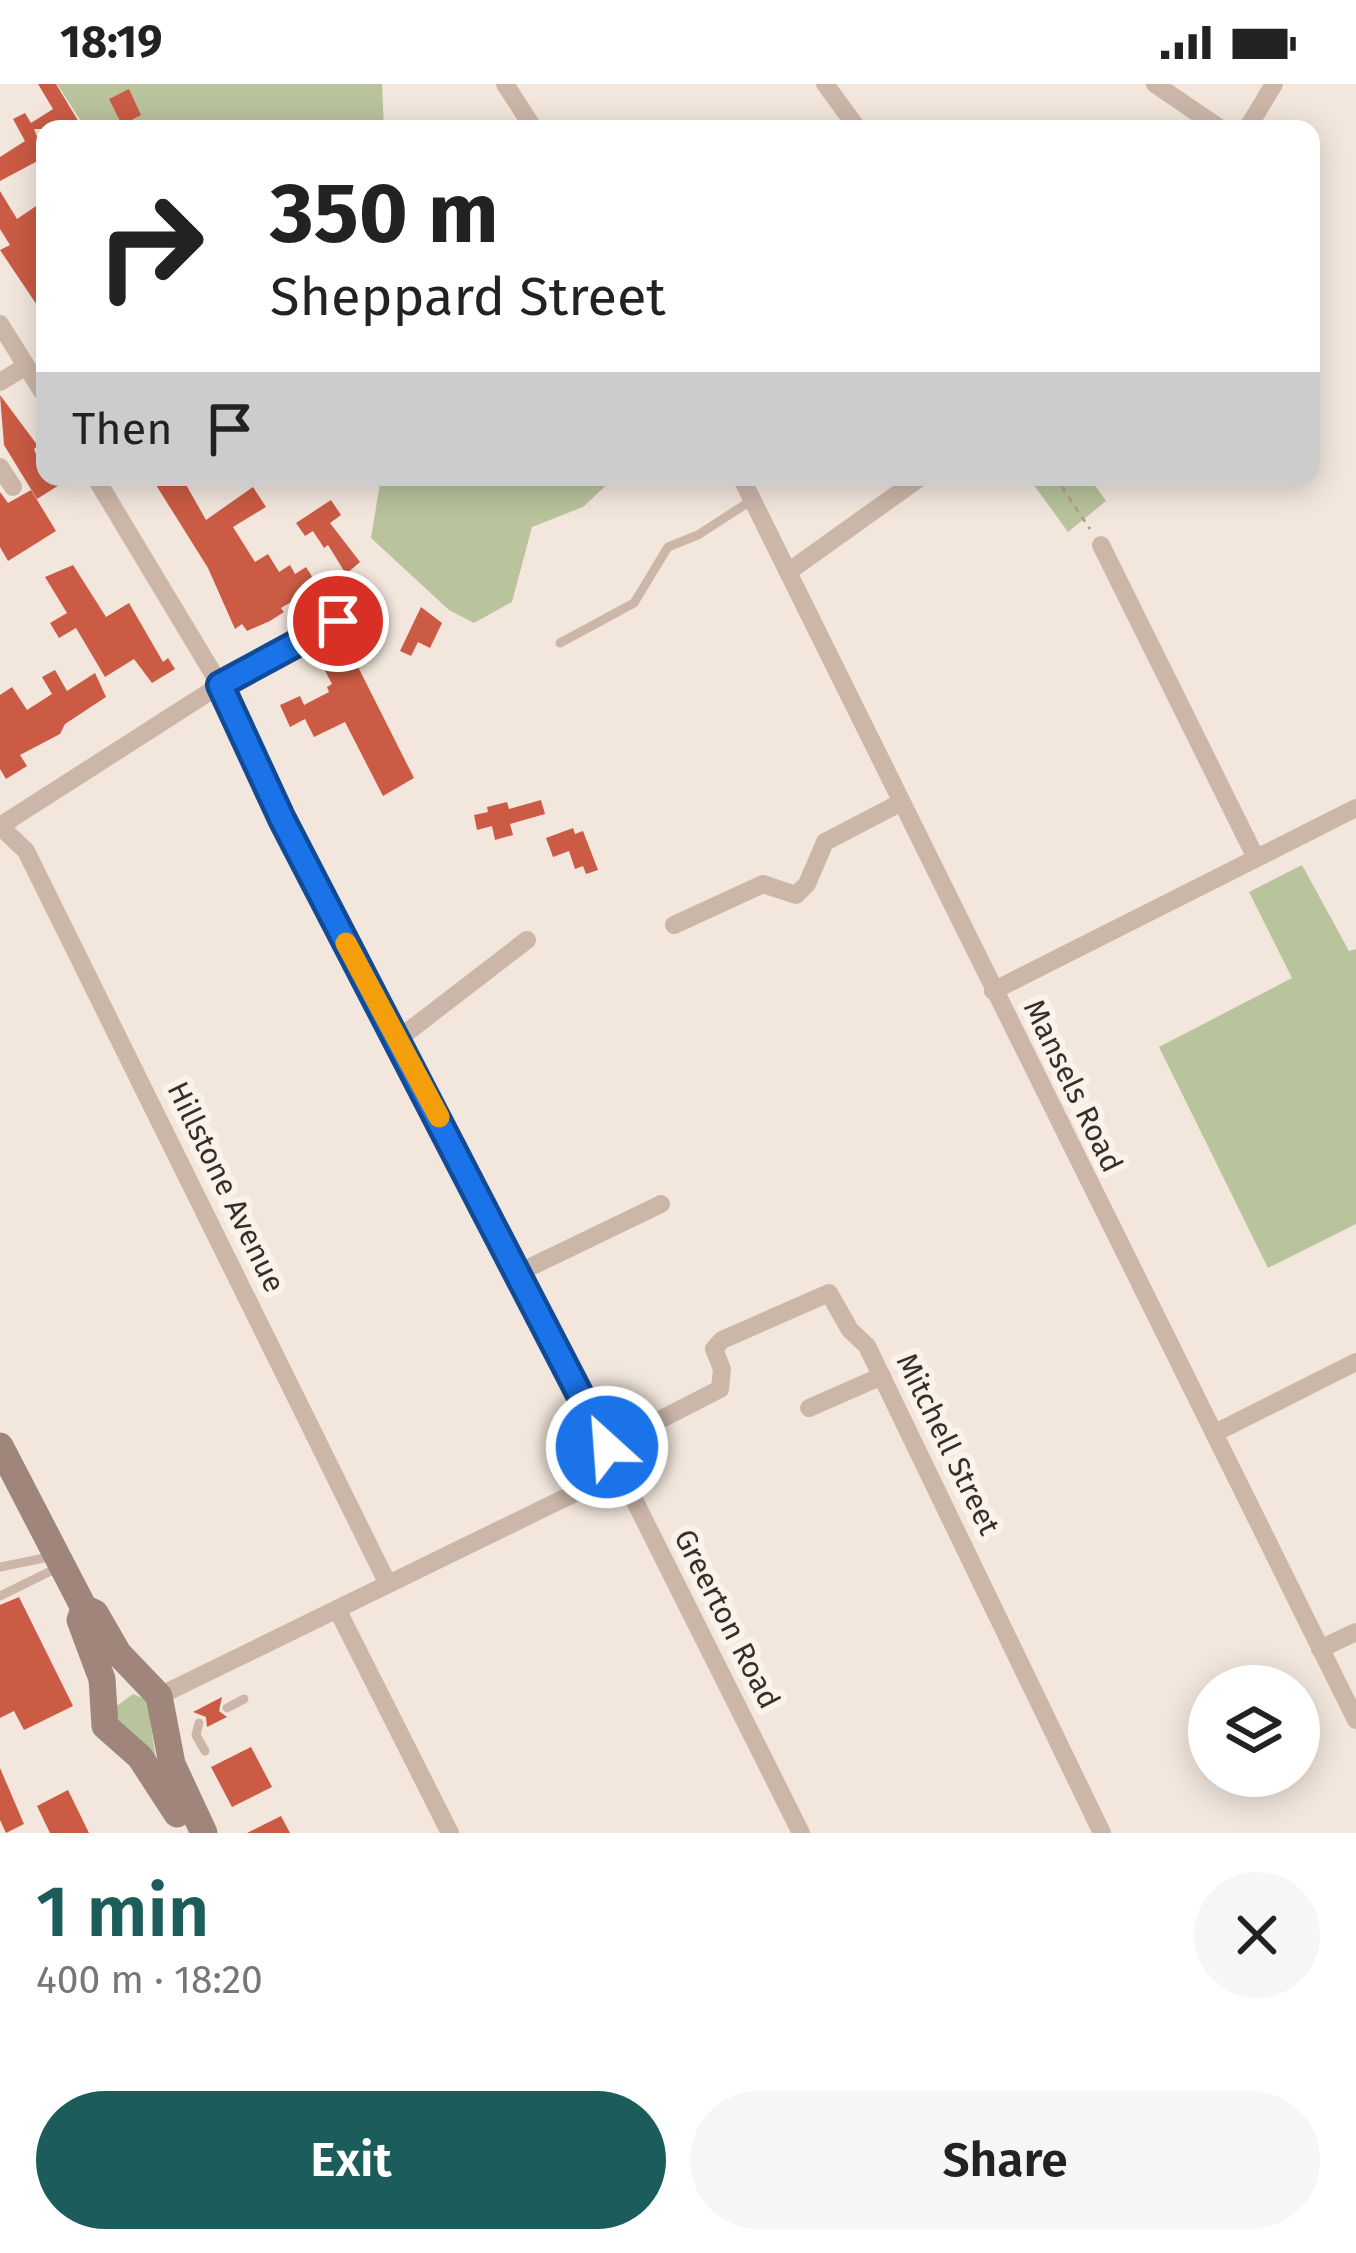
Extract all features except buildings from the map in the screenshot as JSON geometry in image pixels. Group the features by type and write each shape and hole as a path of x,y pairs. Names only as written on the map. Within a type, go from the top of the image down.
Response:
{"main road":[{"path":"4,1464 84,1608 95,1613 118,1653 152,1689 172,1764 204,1833"},
{"path":"84,1608 80,1620 105,1698 105,1726 150,1769 188,1833"},
{"path":"105,1698 120,1684 152,1689"}],"street":[{"path":"506,84 528,120"},
{"path":"825,84 851,120"},
{"path":"1155,84 1208,120"},
{"path":"1252,120 1274,84"},
{"path":"0,324 36,382"},
{"path":"0,382 26,366"},
{"path":"0,467 13,487"},
{"name":"Greerton Road","path":"100,486 220,685 620,1471 792,1830"},
{"name":"Mansels Road","path":"745,486 898,804 1356,1720"},
{"path":"788,572 908,486"},
{"path":"1101,545 1256,858"},
{"path":"0,826 220,685 338,621"},
{"path":"674,925 764,884 796,895 825,842 898,804"},
{"path":"993,991 1356,808"},
{"name":"Hillstone Avenue","path":"0,826 20,843 34,867 387,1582"},
{"path":"397,1040 527,940"},
{"path":"520,1272 661,1204"},
{"name":"Mitchell Street","path":"607,1447 720,1389 722,1369 714,1348 722,1340 823,1293 832,1296 882,1376 1102,1833"},
{"path":"1215,1433 1356,1362"},
{"path":"809,1408 882,1376"},
{"path":"152,1689 338,1609 620,1471"},
{"path":"338,1609 450,1833"},
{"path":"1320,1649 1356,1632"}],"lane":[{"path":"560,643 634,603 668,547 698,535 752,500"},
{"path":"0,1567 57,1561"},
{"path":"0,1596 57,1561"},
{"path":"227,1708 244,1699"},
{"path":"199,1724 196,1735 205,1751"}],"path":[{"path":"1061,486 1101,545"}],"green space":[{"path":"57,84 382,84 384,120 80,120"},
{"path":"380,486 605,486 583,507 532,527 512,602 474,623 449,610 371,538"},
{"path":"1035,486 1095,486 1106,501 1068,532"},
{"path":"1302,865 1349,951 1356,949 1356,1224 1268,1268 1159,1047 1292,978 1249,892"},
{"path":"133,1694 147,1700 156,1760 119,1728 115,1707"}],"slow traffic":[{"path":"346,943 439,1117"}],"route":[{"path":"338,621 220,685 282,819 607,1447"}]}
